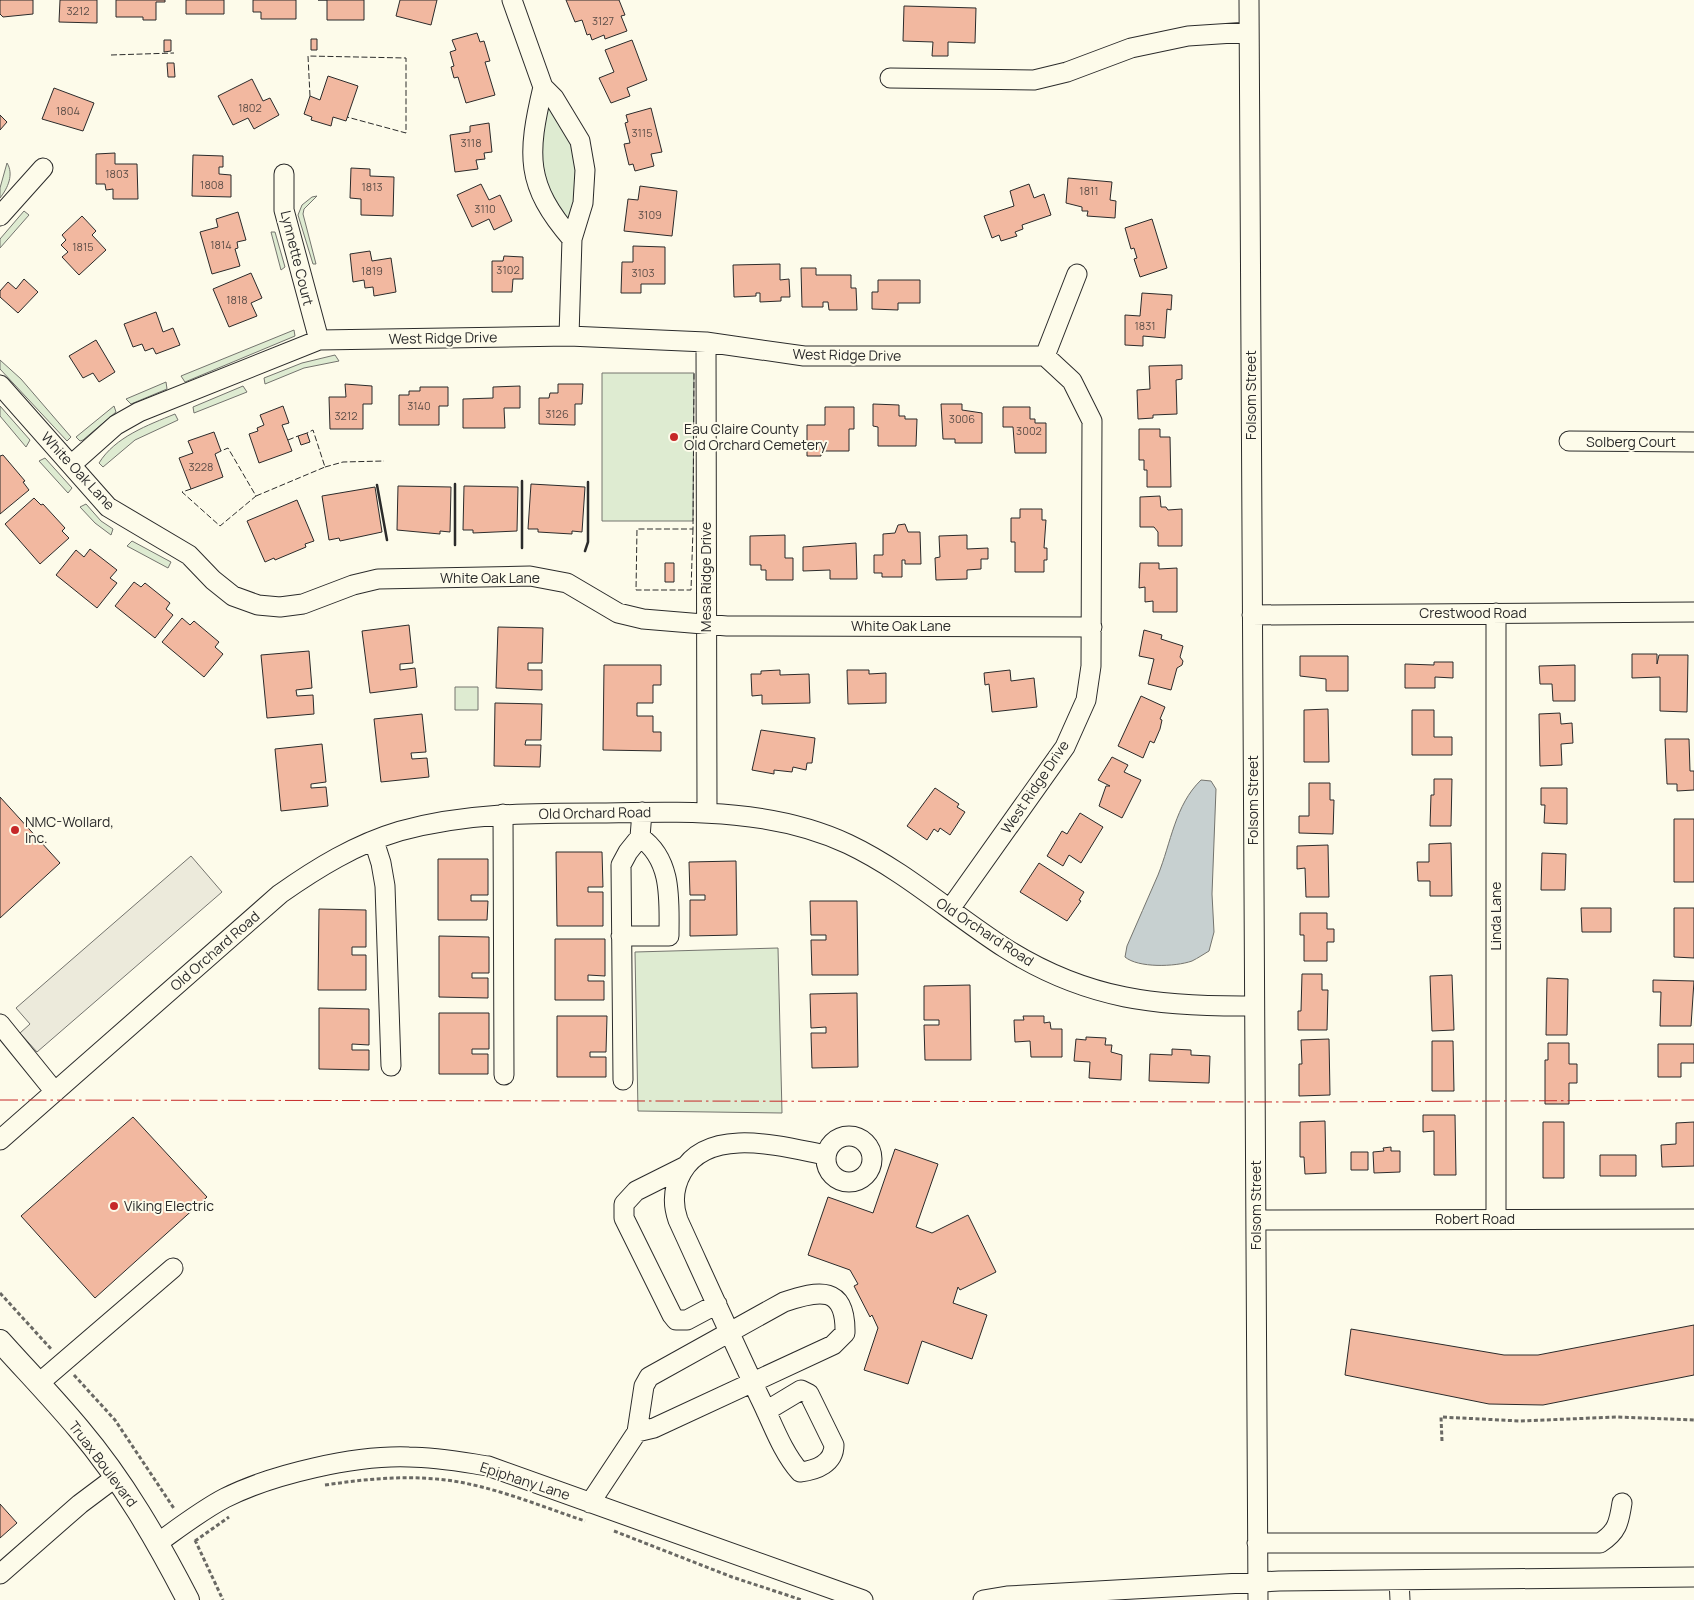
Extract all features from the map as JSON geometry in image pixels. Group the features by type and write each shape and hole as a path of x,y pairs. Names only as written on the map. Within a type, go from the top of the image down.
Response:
{"main road":[{"name":"Truax Boulevard","path":"0,1341 80,1430 116,1477 158,1542 188,1600"}],"street":[{"path":"512,0 543,87 560,106 580,141 585,170 583,203 572,239 569,336"},
{"name":"Folsom Street","path":"1249,0 1258,1591"},
{"path":"890,78 1034,80 1067,72 1131,48 1188,36 1249,32"},
{"path":"543,87 534,122 532,154 536,185 552,216 572,239"},
{"path":"0,216 42,168"},
{"name":"Lynnette Court","path":"284,174 284,210 319,340"},
{"path":"1045,356 1078,274"},
{"name":"West Ridge Drive","path":"70,465 116,425 139,412 319,340 569,336 706,342 804,356 1045,356 1072,381 1092,421 1092,627 1091,666 1086,700 1064,747 950,909"},
{"name":"Mesa Ridge Drive","path":"706,342 707,812"},
{"name":"White Oak Lane","path":"0,385 108,507 189,555 213,580 232,596 258,605 280,607 303,604 353,585 378,579 530,576 567,583 618,613 643,619 706,624 1092,627"},
{"name":"Solberg Court","path":"1569,441 1694,442"},
{"name":"Crestwood Road","path":"1252,615 1694,612"},
{"name":"Linda Lane","path":"1496,613 1496,1219"},
{"path":"623,1080 621,865 628,852 640,837 642,812"},
{"name":"Old Orchard Road","path":"0,1140 280,894 316,869 374,841 435,822 466,816 707,812 754,817 807,829 846,844 878,860 1004,948 1045,971 1087,987 1122,997 1162,1004 1254,1006"},
{"path":"503,814 504,1075"},
{"path":"621,936 669,936 668,882 662,864 652,845 640,837"},
{"path":"374,841 385,886 390,1066"},
{"path":"0,1024 55,1092"},
{"path":"766,1411 674,1208 674,1194 684,1167 694,1155 716,1145 762,1143 826,1155"},
{"path":"684,1167 636,1191 624,1204 624,1218 676,1320 687,1320 717,1304"},
{"name":"Robert Road","path":"1256,1220 1694,1219"},
{"path":"38,1384 173,1268"},
{"path":"590,1503 637,1432 644,1386 649,1377 784,1302 807,1294 820,1292 832,1296 841,1307 846,1320 845,1333 840,1341 654,1428 637,1432"},
{"name":"Epiphany Lane","path":"158,1542 224,1499 261,1483 354,1462 407,1456 444,1459 488,1466 863,1600"},
{"path":"0,1574 80,1504 116,1477"},
{"path":"1257,1543 1600,1543 1614,1534 1619,1526 1622,1503"},
{"path":"983,1600 1016,1596 1258,1591 1399,1580 1694,1577"},
{"path":"1399,1580 1400,1600"}],"path":[{"path":"0,1293 115,1420 185,1524 223,1600"},
{"path":"1442,1441 1441,1417 1520,1421 1617,1417 1694,1420"},
{"path":"322,1486 371,1478 400,1477 447,1480 483,1488 590,1522"},
{"path":"195,1541 231,1516"},
{"path":"608,1529 732,1576 802,1600"}],"green space":[{"path":"547,107 551,107 571,139 579,184 568,223 551,202 539,149"},
{"path":"7,163 10,172 9,181 0,198 0,188"},
{"path":"317,196 304,209 303,214 316,264 313,264 298,215 302,205 312,197"},
{"path":"24,211 29,215 0,248 0,239"},
{"path":"271,232 275,232 285,267 281,270"},
{"path":"294,330 295,336 185,382 181,376"},
{"path":"335,355 339,361 304,368 265,384 264,378 302,363"},
{"path":"0,360 21,379 71,437 67,441 0,369"},
{"path":"602,373 694,373 693,521 602,521"},
{"path":"166,382 167,389 131,404 126,399"},
{"path":"243,386 247,392 194,413 193,407"},
{"path":"0,406 30,440 26,447 0,416"},
{"path":"114,406 116,412 83,440 80,441 76,437"},
{"path":"175,414 178,420 135,440 103,467 99,463 123,439 143,427"},
{"path":"45,458 72,488 68,493 39,461"},
{"path":"86,504 101,521 113,529 111,535 95,523 80,507"},
{"path":"132,541 171,562 168,568 127,546"},
{"path":"455,687 478,687 478,710 455,710"},
{"path":"778,948 782,1113 638,1111 635,952"}],"shaded area":[{"path":"1201,780 1211,781 1216,789 1212,894 1214,932 1209,951 1185,963 1147,965 1131,961 1125,957 1127,946 1163,863 1179,813 1192,790"},
{"path":"191,856 222,892 37,1052 20,1033 30,1024 16,1008"}],"building":[{"path":"0,0 33,0 33,14 3,17 0,14"},
{"path":"60,0 97,0 97,23 59,22"},
{"path":"116,0 165,0 165,2 156,2 156,20 143,20 143,17 116,17"},
{"path":"186,0 224,0 224,14 186,14"},
{"path":"253,0 296,0 296,19 261,19 261,12 253,12"},
{"path":"327,0 364,0 364,20 327,20"},
{"path":"400,0 437,0 431,25 396,16"},
{"path":"566,0 619,0 625,15 621,16 627,31 605,39 604,35 592,40 590,34 587,35 582,20 575,22"},
{"path":"904,6 976,8 975,43 948,42 948,56 932,56 933,42 903,41"},
{"path":"477,33 480,42 484,41 490,61 485,62 495,95 466,103 458,77 454,78 451,67 454,66 450,52 456,50 452,40"},
{"path":"311,39 317,39 317,50 311,50"},
{"path":"164,40 171,40 171,51 164,52"},
{"path":"632,40 647,80 627,88 630,96 611,103 599,78 614,72 605,50"},
{"path":"167,63 174,63 175,77 168,77"},
{"path":"328,76 358,86 346,121 333,117 331,126 311,120 312,117 304,114 310,96 320,100"},
{"path":"252,79 263,101 270,98 279,115 254,129 248,118 233,125 218,96"},
{"path":"54,88 94,103 83,131 42,119"},
{"path":"651,108 662,152 651,154 654,166 635,171 633,164 629,165 624,144 630,143 625,123 628,122 626,115"},
{"path":"0,115 7,122 0,130"},
{"path":"489,123 492,152 484,153 485,159 476,160 478,169 455,172 450,135 470,132 470,126"},
{"path":"115,153 115,164 137,164 138,199 113,199 113,189 106,190 105,184 96,184 96,154"},
{"path":"193,155 223,156 223,167 219,167 219,174 231,175 231,197 192,196"},
{"path":"351,168 370,169 370,176 394,177 393,216 361,215 361,199 350,198"},
{"path":"1068,178 1112,182 1110,200 1116,201 1115,218 1087,216 1088,211 1082,211 1082,207 1066,203"},
{"path":"481,184 489,200 500,195 512,221 494,230 489,219 472,227 457,195"},
{"path":"1029,184 1034,198 1044,194 1051,215 1022,225 1023,229 1015,232 1017,236 1001,241 999,235 992,238 984,216 1014,206 1010,191"},
{"path":"640,186 677,191 672,236 624,231 628,199 638,200"},
{"path":"238,212 246,240 237,242 238,248 235,249 240,266 212,274 200,232 218,227 216,219"},
{"path":"82,216 96,231 92,235 106,250 79,275 62,257 68,252 61,245 66,240 62,235"},
{"path":"1152,219 1167,268 1140,277 1134,259 1137,258 1134,248 1131,249 1125,228"},
{"path":"633,246 665,247 665,284 641,284 641,293 621,293 622,262 633,262"},
{"path":"370,251 372,261 391,258 396,292 374,296 373,287 365,288 364,280 353,282 350,254"},
{"path":"504,256 523,257 523,279 513,279 512,292 492,292 492,261 503,261"},
{"path":"780,264 780,280 789,279 790,297 781,297 781,301 760,302 760,293 756,293 756,296 734,297 733,265"},
{"path":"801,268 816,268 816,275 851,275 851,288 856,288 857,310 829,310 828,302 823,302 823,307 802,307"},
{"path":"251,273 262,298 251,303 257,316 229,327 213,289"},
{"path":"24,279 38,292 18,313 0,297 0,291 8,282 16,289"},
{"path":"878,280 920,280 920,303 898,303 898,310 872,309 872,292 878,292"},
{"path":"1142,293 1172,295 1171,310 1167,309 1165,338 1143,336 1143,346 1125,345 1125,315 1140,316"},
{"path":"156,312 163,332 173,328 180,345 156,354 153,348 145,351 142,344 133,347 124,324"},
{"path":"96,340 115,372 99,382 93,373 83,378 69,356"},
{"path":"1182,365 1182,379 1176,380 1177,414 1153,415 1153,418 1138,419 1137,390 1150,389 1149,366"},
{"path":"345,384 372,386 372,404 363,404 363,429 330,429 329,397 346,397"},
{"path":"558,384 583,384 582,404 575,404 575,425 539,424 539,398 549,398 550,393 558,393"},
{"path":"520,386 520,408 504,408 505,428 463,428 463,399 493,398 493,387"},
{"path":"420,387 448,387 448,406 439,406 439,425 399,425 399,395 409,395 409,391 420,391"},
{"path":"873,404 899,405 899,416 905,416 905,419 917,419 916,446 878,446 878,427 873,426"},
{"path":"941,404 962,404 962,410 982,413 982,443 955,443 955,439 943,439"},
{"path":"283,406 289,423 282,425 292,451 259,463 249,434 258,431 257,428 264,425 260,415"},
{"path":"825,407 854,407 854,429 849,429 849,451 821,451 821,456 807,456 807,425 825,425"},
{"path":"1003,407 1030,407 1030,419 1035,419 1035,423 1046,423 1046,453 1015,453 1013,427 1003,427"},
{"path":"1139,429 1160,429 1160,437 1170,437 1171,487 1147,487 1147,470 1144,470 1144,460 1139,460"},
{"path":"214,432 221,451 215,454 223,477 191,489 179,458 193,453 188,441"},
{"path":"307,433 310,442 301,445 298,436"},
{"path":"3,455 25,481 23,482 29,490 0,514 0,456"},
{"path":"531,484 585,487 582,532 572,531 572,534 538,532 538,529 528,529"},
{"path":"398,486 451,487 450,532 440,531 440,534 397,530"},
{"path":"464,486 518,487 517,531 473,533 473,530 463,530"},
{"path":"375,487 382,532 340,541 339,538 329,540 322,496"},
{"path":"1160,496 1161,507 1166,507 1168,510 1182,509 1182,546 1158,546 1158,532 1154,527 1140,527 1140,497"},
{"path":"34,498 41,505 43,504 65,528 62,531 69,538 40,564 5,524"},
{"path":"297,500 314,541 305,544 306,547 275,560 274,558 265,562 247,521"},
{"path":"1020,509 1042,509 1042,520 1046,520 1044,548 1047,548 1044,572 1015,572 1015,542 1011,542 1011,518 1020,518"},
{"path":"905,524 908,532 920,532 921,564 905,564 905,560 902,560 902,577 882,577 882,573 874,573 874,555 883,555 883,534 895,533 898,525"},
{"path":"785,535 785,558 793,558 793,580 766,580 766,570 761,570 761,565 750,565 750,536"},
{"path":"967,535 967,549 988,548 988,559 981,559 981,569 967,570 967,579 936,580 935,558 940,557 939,536"},
{"path":"856,543 857,579 830,579 830,570 803,571 803,547"},
{"path":"90,549 117,570 110,578 117,583 97,608 56,575 76,550 84,557"},
{"path":"665,563 674,563 674,582 665,582"},
{"path":"1140,563 1159,563 1159,569 1177,568 1177,612 1153,612 1153,601 1145,602 1145,587 1139,588"},
{"path":"134,582 141,587 145,583 170,603 166,609 173,615 155,638 115,606"},
{"path":"182,618 190,625 194,621 219,642 215,647 223,654 204,677 162,642"},
{"path":"409,625 413,663 400,664 400,670 415,668 417,687 370,693 362,631"},
{"path":"498,627 543,628 542,663 528,663 528,670 542,670 542,690 496,688"},
{"path":"1144,630 1162,635 1161,639 1183,646 1180,657 1183,661 1182,665 1177,668 1171,690 1148,684 1154,659 1139,656"},
{"path":"309,651 312,688 296,690 297,696 313,695 314,714 267,718 261,655"},
{"path":"1632,654 1657,654 1657,664 1659,655 1688,655 1687,712 1660,711 1660,677 1632,678"},
{"path":"1300,656 1348,656 1348,691 1326,691 1326,679 1300,676"},
{"path":"1434,662 1453,662 1453,678 1435,677 1435,688 1405,688 1405,664 1434,665"},
{"path":"604,665 661,665 661,685 653,685 653,703 637,703 637,716 653,716 653,732 661,732 661,751 603,750"},
{"path":"1575,665 1575,701 1553,701 1552,684 1540,684 1539,666"},
{"path":"780,670 780,675 809,674 810,703 762,704 762,695 752,696 751,674 761,674 761,671"},
{"path":"847,670 869,670 869,674 886,673 886,703 848,704"},
{"path":"1010,670 1011,681 1034,678 1037,707 992,712 989,684 985,685 984,673"},
{"path":"1141,696 1165,707 1160,719 1162,720 1160,729 1154,743 1150,741 1143,758 1118,746"},
{"path":"495,703 542,704 541,740 526,740 525,745 541,745 540,767 494,766"},
{"path":"1328,709 1329,762 1304,762 1304,710"},
{"path":"1412,710 1434,710 1434,737 1452,737 1452,755 1412,755"},
{"path":"1560,713 1561,724 1572,723 1573,743 1561,744 1562,765 1540,766 1539,714"},
{"path":"422,714 426,752 411,753 412,759 427,758 429,777 381,782 374,719"},
{"path":"761,730 815,738 812,763 807,763 806,770 793,767 792,772 774,770 774,774 752,770"},
{"path":"1665,739 1689,739 1690,771 1694,771 1694,790 1677,791 1677,784 1667,784"},
{"path":"322,744 326,782 311,784 311,788 326,787 328,806 281,811 275,749"},
{"path":"1112,757 1128,765 1124,772 1141,780 1122,818 1099,806 1106,786 1110,786 1098,780"},
{"path":"1434,779 1452,779 1451,826 1430,826 1431,795 1434,795"},
{"path":"1309,783 1330,783 1330,800 1334,800 1333,834 1299,833 1299,816 1309,816"},
{"path":"935,788 959,804 957,807 965,812 950,835 940,828 938,832 934,829 927,840 907,826"},
{"path":"1541,788 1567,788 1567,824 1544,823 1545,805 1541,805"},
{"name":"NMC-Wollard, Inc.","path":"0,797 60,863 0,918"},
{"path":"1080,813 1103,827 1081,863 1069,855 1063,866 1047,856 1062,831 1067,834"},
{"path":"1674,819 1694,819 1694,882 1674,882"},
{"path":"1451,843 1452,896 1430,896 1430,881 1418,881 1417,862 1429,862 1429,844"},
{"path":"1328,845 1329,897 1306,897 1305,868 1297,869 1297,846"},
{"path":"556,852 602,852 603,887 588,887 588,892 603,892 603,926 557,926"},
{"path":"1542,853 1566,854 1565,890 1541,890"},
{"path":"438,859 488,859 488,895 471,895 471,901 488,901 487,920 438,920"},
{"path":"736,861 737,935 690,936 690,900 705,900 705,895 690,895 689,862"},
{"path":"1039,863 1084,892 1079,900 1081,901 1067,921 1020,892"},
{"path":"810,901 857,901 858,975 812,975 811,940 826,940 826,935 811,935"},
{"path":"1581,908 1611,908 1611,932 1582,932"},
{"path":"1674,908 1694,908 1694,958 1674,957"},
{"path":"319,909 366,910 366,947 352,947 352,955 366,955 366,990 318,990"},
{"path":"1300,913 1327,913 1327,929 1334,929 1334,942 1327,942 1327,961 1304,961 1304,935 1300,935"},
{"path":"439,936 489,937 489,973 472,973 472,978 488,978 488,998 439,997"},
{"path":"555,939 605,939 605,976 588,975 588,981 604,981 604,1000 555,1000"},
{"path":"1302,974 1322,974 1322,990 1328,990 1327,1030 1298,1030 1298,1011 1301,1011"},
{"path":"1452,975 1454,1030 1432,1031 1430,976"},
{"path":"1547,978 1568,979 1567,1035 1546,1035"},
{"path":"1653,980 1694,981 1691,1026 1660,1026 1661,992 1653,992"},
{"path":"970,985 971,1060 925,1060 924,1025 939,1025 939,1020 924,1020 924,986"},
{"path":"857,993 858,1067 812,1068 811,1033 826,1033 826,1027 811,1028 810,994"},
{"path":"319,1008 369,1009 369,1045 352,1044 352,1050 369,1050 369,1070 319,1069"},
{"path":"439,1013 489,1013 489,1049 472,1049 472,1054 488,1054 488,1074 439,1074"},
{"path":"557,1016 607,1016 606,1052 590,1052 590,1057 606,1057 606,1077 557,1077"},
{"path":"1023,1016 1044,1016 1044,1023 1050,1022 1051,1029 1062,1029 1062,1057 1031,1057 1030,1041 1015,1042 1014,1020 1024,1020"},
{"path":"1086,1037 1106,1038 1105,1045 1112,1045 1111,1052 1122,1055 1121,1080 1089,1078 1090,1062 1074,1061 1076,1039 1086,1040"},
{"path":"1329,1039 1330,1095 1299,1096 1299,1064 1302,1064 1301,1040"},
{"path":"1432,1041 1453,1041 1454,1091 1432,1091"},
{"path":"1548,1043 1569,1043 1569,1064 1577,1064 1577,1083 1569,1083 1569,1104 1545,1104 1545,1060 1548,1060"},
{"path":"1658,1044 1694,1044 1694,1063 1681,1063 1681,1077 1658,1077"},
{"path":"1172,1049 1191,1050 1191,1055 1210,1056 1209,1083 1149,1081 1150,1054 1172,1055"},
{"path":"1423,1115 1455,1115 1456,1175 1434,1175 1434,1131 1423,1132"},
{"name":"Viking Electric","path":"133,1117 207,1197 95,1298 21,1216"},
{"path":"1325,1121 1326,1173 1305,1174 1304,1157 1300,1157 1300,1122"},
{"path":"1543,1122 1564,1122 1564,1178 1543,1178"},
{"path":"1694,1122 1694,1166 1662,1167 1661,1145 1676,1144 1676,1123"},
{"path":"1391,1147 1391,1151 1400,1151 1400,1172 1374,1173 1373,1152 1384,1151 1383,1148"},
{"path":"895,1149 938,1164 916,1227 932,1233 968,1215 996,1272 960,1290 958,1287 953,1303 987,1315 972,1359 922,1341 908,1384 864,1370 878,1328 854,1286 858,1284 850,1270 808,1255 828,1197 873,1213"},
{"path":"1351,1152 1368,1152 1368,1170 1351,1170"},
{"path":"1600,1155 1636,1155 1636,1176 1600,1176"},
{"path":"1694,1325 1694,1375 1543,1405 1489,1404 1345,1375 1351,1329 1504,1355 1538,1355"},
{"path":"0,1504 17,1523 0,1538"}],"fence":[{"path":"111,55 174,53"},
{"path":"310,96 308,56 406,58 406,133 347,117"},
{"path":"693,529 691,590 636,590 637,529 693,529 694,373"},
{"path":"256,496 325,467 313,430 307,433"},
{"path":"288,440 298,436"},
{"path":"191,489 182,492 220,526 256,496 228,448 221,451"},
{"path":"325,467 343,462 384,461"}],"wall":[{"path":"522,481 522,548"},
{"path":"585,551 588,542 588,482"},
{"path":"455,484 455,545"},
{"path":"377,485 387,540"}],"power":[{"path":"0,1100 1303,1102 1694,1100"}],"place":[{"name":"Eau Claire County Old Orchard Cemetery","path":"674,437"},
{"name":"NMC-Wollard, Inc.","path":"15,830"},
{"name":"Viking Electric","path":"114,1206"}]}
